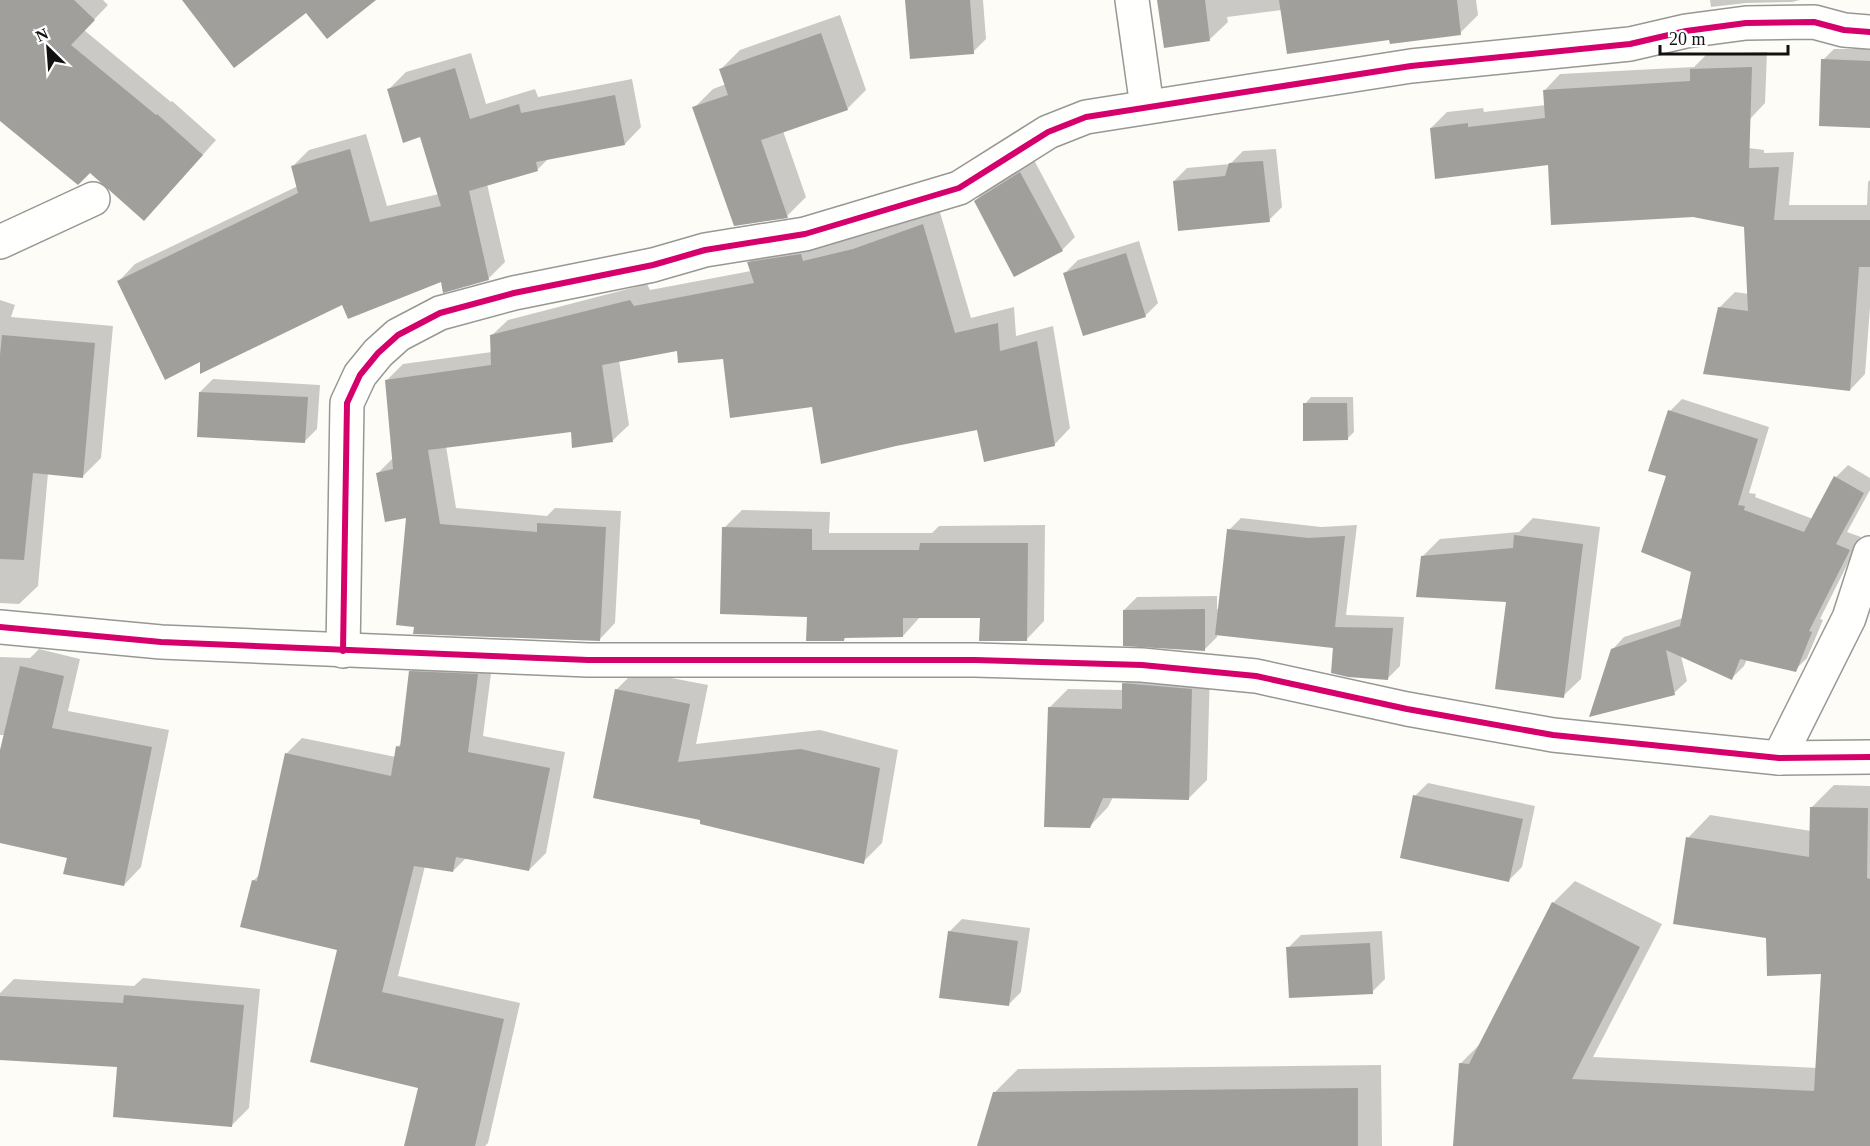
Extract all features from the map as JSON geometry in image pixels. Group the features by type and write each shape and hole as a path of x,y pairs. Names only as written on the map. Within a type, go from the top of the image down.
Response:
{"street":[{"path":"1132,0 1147,107"},
{"path":"343,651 347,403 360,375 378,353 398,335 440,313 503,296 653,265 705,250 805,234 959,188 1047,132 1086,117 1411,66 1630,44 1686,31 1746,23 1814,22 1844,30 1870,32"},
{"path":"0,242 93,199"},
{"path":"1779,758 1849,618 1870,553"},
{"path":"0,627 161,642 588,660 975,660 1142,665 1256,676 1407,709 1553,735 1779,758 1870,757"}],"building":[{"path":"0,0 74,0 95,20 71,45 157,114 203,155 144,221 90,173 78,185 0,121"},
{"path":"182,0 376,0 327,39 306,13 234,68"},
{"path":"905,0 970,0 974,54 910,59"},
{"path":"1157,0 1205,0 1210,41 1164,48"},
{"path":"1279,0 1457,0 1461,35 1390,44 1389,40 1287,54"},
{"path":"821,33 848,110 761,140 788,218 734,226 692,107 728,95 719,69"},
{"path":"1821,59 1870,61 1870,128 1819,126"},
{"path":"1752,67 1749,168 1779,167 1774,220 1870,220 1870,267 1859,267 1850,391 1703,374 1718,307 1748,311 1744,227 1693,217 1551,225 1548,165 1435,179 1430,128 1468,123 1468,127 1545,118 1543,90 1690,81 1690,69"},
{"path":"455,68 470,119 519,104 521,113 615,95 625,145 536,162 538,171 469,191 489,280 443,293 441,282 348,319 342,305 200,374 200,362 165,380 117,281 298,193 291,166 350,149 370,222 441,206 420,137 403,143 387,89"},
{"path":"1263,161 1270,222 1178,231 1173,181 1225,176 1229,163"},
{"path":"1020,172 1063,251 1014,277 974,201"},
{"path":"923,224 955,333 998,323 1000,351 1037,341 1055,446 984,462 977,430 821,464 812,407 730,418 723,359 678,363 677,351 602,365 613,442 572,448 571,432 428,450 440,524 537,532 537,523 606,527 600,641 413,634 414,627 396,625 406,518 385,522 376,473 393,469 385,380 491,365 490,335 630,300 634,306 754,283 747,262 801,254 803,261 853,249"},
{"path":"1126,253 1146,317 1083,336 1063,273"},
{"path":"2,335 95,343 83,478 33,473 24,560 0,559 0,355"},
{"path":"199,392 308,397 305,443 197,437"},
{"path":"1303,403 1347,403 1348,440 1303,441"},
{"path":"1668,410 1758,439 1738,505 1745,506 1744,510 1804,532 1834,476 1864,493 1836,544 1850,550 1809,631 1812,632 1796,672 1740,659 1732,680 1666,650 1675,695 1589,717 1611,649 1680,626 1691,572 1641,552 1666,476 1648,471"},
{"path":"722,527 812,529 812,550 919,550 920,543 1028,543 1027,641 979,641 980,618 903,618 903,637 806,641 807,617 720,614"},
{"path":"1227,529 1308,538 1345,536 1335,627 1393,628 1388,680 1348,677 1331,673 1333,648 1215,635"},
{"path":"1514,535 1583,544 1564,698 1495,689 1506,602 1416,597 1421,556 1513,548"},
{"path":"1205,609 1205,651 1123,646 1123,610"},
{"path":"20,666 64,676 52,728 152,747 124,886 63,874 67,858 0,843 0,750"},
{"path":"409,671 478,674 468,752 550,768 529,871 456,857 453,872 414,866 382,992 504,1019 475,1146 404,1146 418,1088 310,1062 337,950 240,927 252,880 257,881 285,753 391,776 396,746 400,747"},
{"path":"1122,683 1192,689 1189,800 1103,798 1090,828 1044,827 1048,707 1122,709"},
{"path":"615,689 690,704 678,762 801,749 880,768 864,864 700,824 700,820 593,798"},
{"path":"1413,795 1523,819 1509,882 1400,858"},
{"path":"1810,807 1868,808 1870,1146 1453,1146 1459,1063 1469,1064 1552,902 1640,947 1572,1079 1814,1091 1821,974 1767,976 1766,938 1673,924 1686,837 1809,857"},
{"path":"948,931 1018,941 1009,1006 939,998"},
{"path":"1370,943 1373,994 1289,998 1286,947"},
{"path":"124,995 244,1005 232,1127 113,1117 117,1067 0,1060 0,996 123,1003"},
{"path":"1358,1088 1358,1146 977,1146 993,1092"}],"cycle path":[{"path":"343,651 347,403 360,375 378,353 398,335 440,313 514,293 653,265 705,250 805,234 959,188 1048,132 1086,117 1411,66 1630,44 1686,31 1746,23 1814,22 1844,30 1870,32"},
{"path":"0,627 161,642 588,660 975,660 1142,665 1256,676 1407,709 1553,735 1779,758 1870,757"}]}
